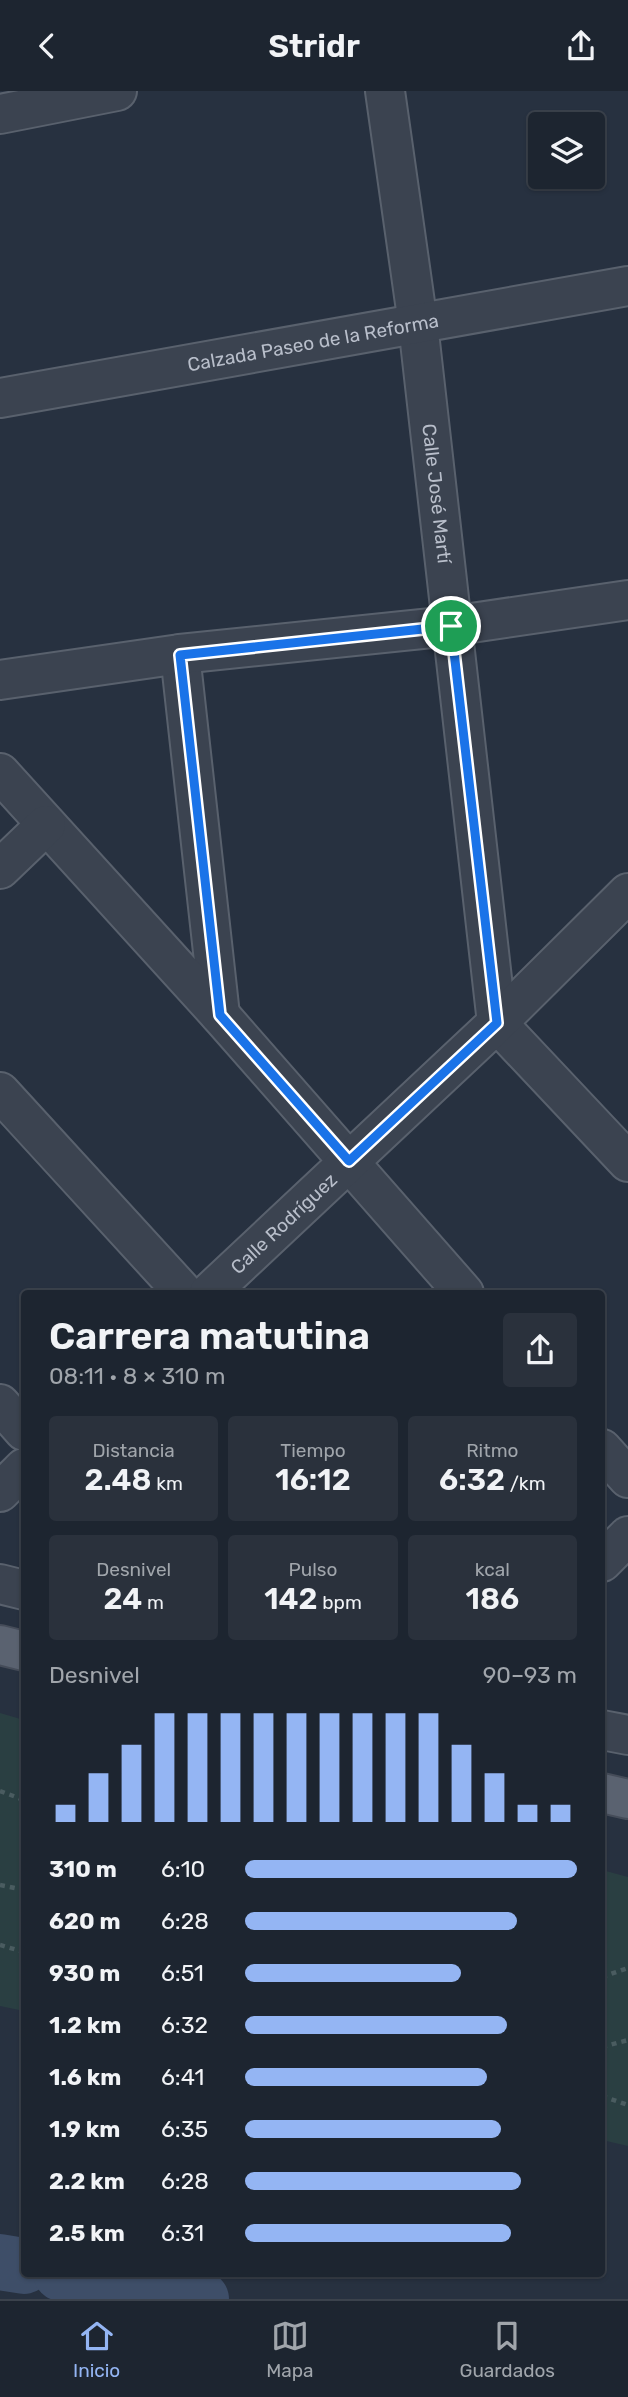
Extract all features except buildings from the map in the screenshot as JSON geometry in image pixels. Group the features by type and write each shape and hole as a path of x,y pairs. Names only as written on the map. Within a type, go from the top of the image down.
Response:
{"main road":[{"path":"0,1645 21,1650"},
{"path":"605,1794 628,1800"}],"street":[{"path":"0,114 117,91"},
{"name":"Calle José Martí","path":"385,91 418,324 497,1023"},
{"name":"Calzada Paseo de la Reforma","path":"0,398 628,285"},
{"path":"0,680 180,655 451,626 628,600"},
{"path":"180,655 220,1015"},
{"path":"0,773 220,1015 461,1290"},
{"path":"0,869 47,825"},
{"name":"Calle Rodríguez","path":"212,1290 497,1023 628,893"},
{"path":"497,1023 628,1162"},
{"path":"0,1093 181,1290"},
{"path":"0,1404 21,1428"},
{"path":"605,1452 628,1478"},
{"path":"0,1492 21,1471"},
{"path":"605,1559 628,1536"},
{"path":"0,1584 21,1589"},
{"path":"605,1731 628,1735"}],"path":[{"path":"0,1791 21,1799"},
{"path":"0,1885 21,1889"},
{"path":"0,1945 21,1951"},
{"path":"605,1976 628,1968"},
{"path":"605,2046 628,2040"},
{"path":"605,2097 628,2105"}],"green space":[{"path":"0,1713 21,1719 21,2010 0,2006"},
{"path":"605,1871 628,1877 628,2146 605,2141"}],"waterway":[{"path":"0,2262 21,2266"},
{"path":"83,2277 201,2299"}],"route":[{"path":"451,626 497,1023 349,1161 220,1015 180,655 451,626"}]}
